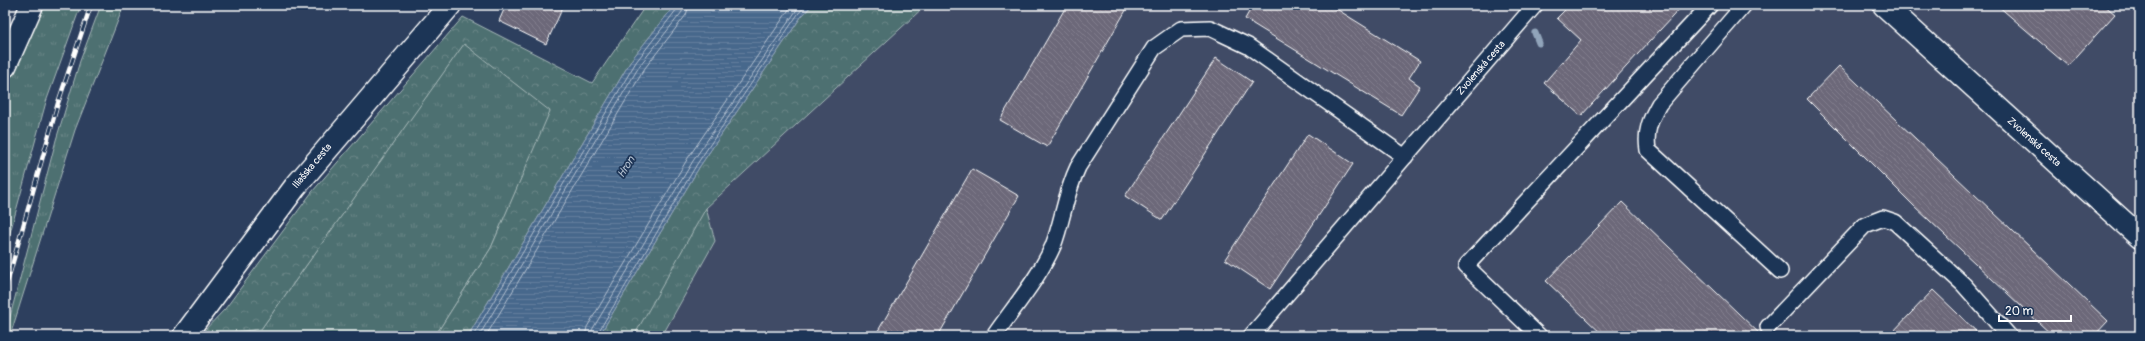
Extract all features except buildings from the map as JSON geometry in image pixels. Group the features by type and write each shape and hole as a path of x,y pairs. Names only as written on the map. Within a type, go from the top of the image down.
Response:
{"street":[{"path":"5,66 32,5"},
{"name":"Iliašska cesta","path":"184,336 295,187 450,5"},
{"name":"Zvolenská cesta","path":"1884,5 2140,237"},
{"name":"Zvolenská cesta","path":"1900,5 1928,46"}],"lane":[{"name":"Zvolenská cesta","path":"1251,336 1535,5"},
{"path":"1539,336 1466,266 1710,5"},
{"path":"1744,5 1659,104 1650,120 1646,136 1648,150 1780,271"},
{"path":"994,336 1042,267 1053,245 1069,186 1078,167 1154,48 1181,29 1210,28 1248,46 1405,157"},
{"path":"1768,327 1865,225 1883,218 1895,222 1957,279 2009,336"}],"shaded area":[{"path":"926,5 2140,5 2140,336 662,336 715,241 706,208"}],"green space":[{"path":"41,5 81,5 46,102 5,251 5,90 28,32"},
{"path":"101,5 124,5 75,130 10,336 5,336 56,140 80,61"},
{"path":"646,5 675,5 632,59 468,336 435,336 491,248 550,111 464,44 261,329 199,336 225,309 312,192 463,17 592,83"},
{"path":"812,5 926,5 706,208 634,336 599,336 700,166 801,17"},
{"path":"464,43 551,111 491,248 435,336 199,336 261,329"},
{"path":"706,208 715,241 662,336 599,336"}],"water":[{"name":"Hron","path":"675,5 812,5 801,17 700,166 599,336 468,336 632,59"}],"waterway":[{"path":"1535,33 1539,43"}],"railway":[{"path":"5,290 58,103 91,5"}]}
